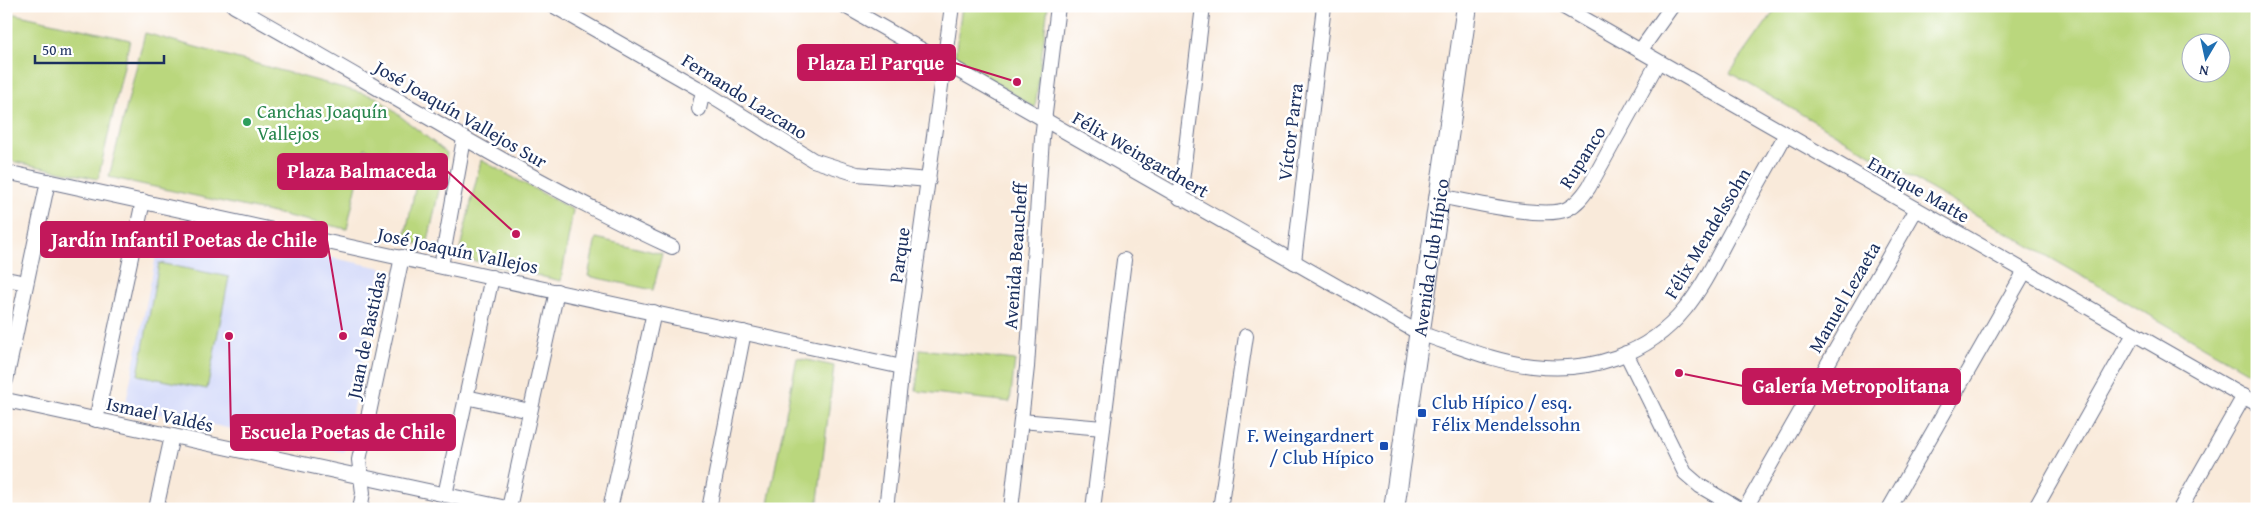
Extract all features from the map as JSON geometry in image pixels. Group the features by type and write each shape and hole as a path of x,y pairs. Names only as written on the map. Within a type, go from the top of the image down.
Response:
{"main road":[{"name":"Avenida Club Hípico","path":"1394,509 1467,6"}],"street":[{"name":"José Joaquín Vallejos Sur","path":"234,6 464,139 594,210 672,247"},
{"name":"Fernando Lazcano","path":"554,6 703,90 813,160 857,174 929,180"},
{"name":"Félix Weingardnert","path":"845,6 1420,333"},
{"name":"Parque","path":"886,509 902,367 952,6"},
{"name":"Avenida Beaucheff","path":"1011,509 1027,366 1044,120 1058,6"},
{"path":"1180,198 1203,6"},
{"name":"Víctor Parra","path":"1294,262 1324,6"},
{"name":"Enrique Matte","path":"1562,6 2257,404"},
{"path":"1640,51 1672,6"},
{"name":"Rupanco","path":"1439,196 1537,212 1554,213 1566,210 1581,198 1589,187 1658,62"},
{"path":"699,109 703,90"},
{"name":"Félix Mendelssohn","path":"1420,333 1499,359 1532,366 1584,366 1601,363 1626,353 1663,331 1692,299 1786,134"},
{"path":"441,266 464,139"},
{"name":"José Joaquín Vallejos","path":"6,172 902,367"},
{"path":"6,380 48,180"},
{"path":"96,420 143,201"},
{"name":"Manuel Lezaeta","path":"1745,509 1916,209"},
{"name":"Juan de Bastidas","path":"360,509 363,493 360,460 402,258"},
{"path":"1093,509 1124,260"},
{"path":"1889,509 2026,271"},
{"path":"445,495 492,277"},
{"path":"6,279 26,283"},
{"path":"510,508 557,291"},
{"path":"610,509 654,312"},
{"path":"709,509 744,332"},
{"path":"2035,509 2134,334"},
{"path":"1220,509 1246,336"},
{"path":"1626,353 1685,474 1700,486 1739,509"},
{"path":"2180,509 2244,396"},
{"path":"466,398 530,411"},
{"name":"Ismael Valdés","path":"6,400 510,508"},
{"path":"1020,421 1103,428"},
{"path":"156,509 172,436"}],"shaded area":[{"path":"163,223 382,268 344,452 125,407"}],"green space":[{"path":"962,6 1048,6 1035,108 955,56"},
{"path":"1778,6 2257,6 2257,377 1730,73"},
{"path":"6,12 130,40 98,179 6,160"},
{"name":"Canchas Joaquín Vallejos","path":"145,33 376,97 447,153 427,246 404,241 418,175 365,148 347,229 109,177"},
{"path":"481,160 573,210 561,281 458,257"},
{"path":"596,238 662,254 653,290 588,276"},
{"path":"159,263 229,277 207,389 138,375"},
{"path":"920,349 1015,360 1010,402 916,391"},
{"path":"797,358 834,366 817,509 767,509"}],"place":[{"name":"Plaza El Parque","path":"1017,82"},
{"name":"Canchas Joaquín Vallejos","path":"247,122"},
{"name":"Plaza Balmaceda","path":"516,234"},
{"name":"Escuela Poetas de Chile","path":"229,336"},
{"name":"Jardín Infantil Poetas de Chile","path":"343,336"},
{"name":"Galería Metropolitana","path":"1679,373"},
{"name":"Club Hípico / esq. Félix Mendelssohn","path":"1422,413"},
{"name":"F. Weingardnert / Club Hípico","path":"1384,446"}]}
